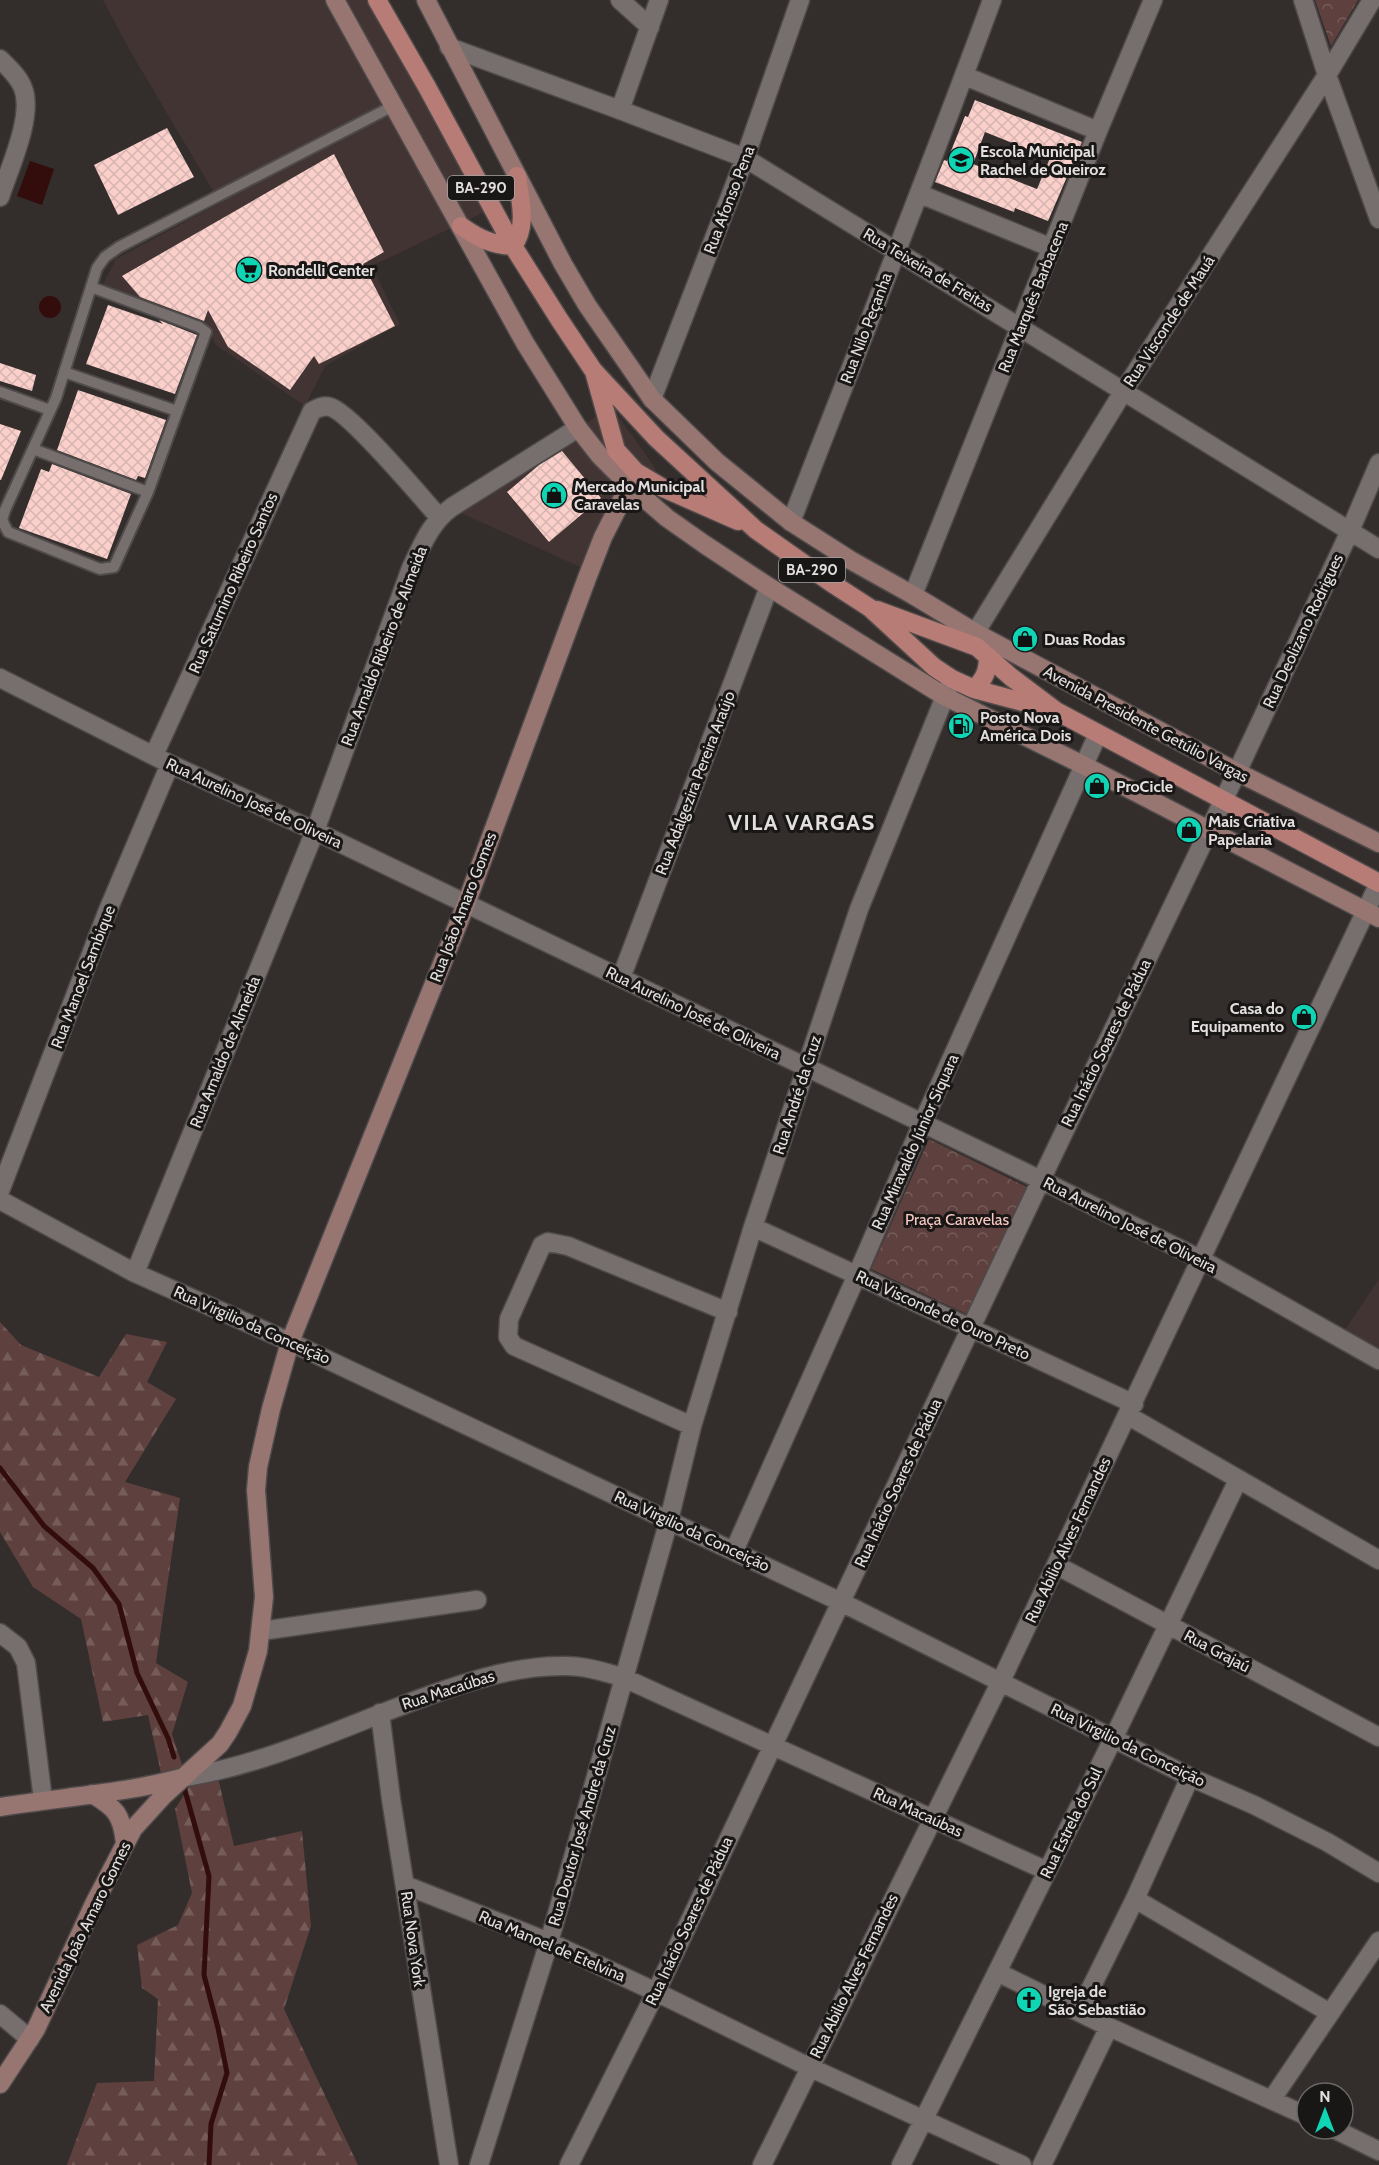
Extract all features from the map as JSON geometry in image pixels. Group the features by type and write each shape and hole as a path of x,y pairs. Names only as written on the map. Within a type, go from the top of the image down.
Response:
{"main road":[{"name":"Avenida Presidente Getúlio Vargas","path":"377,0 513,246 593,370 642,423 683,464 756,530 870,608 929,663 952,679 975,689 1056,711"},
{"path":"461,226 479,238 499,246 513,246 520,237 522,227 517,176"},
{"name":"Avenida Presidente Getúlio Vargas","path":"593,370 616,450 632,479 663,488 756,530"},
{"path":"616,450 620,436 627,429 642,423"},
{"path":"663,488 675,480 683,464"},
{"name":"Avenida Presidente Getúlio Vargas","path":"870,608 948,636 973,638 988,656 1011,677 1056,711 1224,798 1379,883"},
{"path":"929,663 935,644 948,636"},
{"path":"975,689 986,674 988,656"}],"street":[{"name":"Avenida Presidente Getúlio Vargas","path":"335,0 525,343 578,428 600,456 632,479 695,538 944,696 1372,914"},
{"name":"Avenida Presidente Getúlio Vargas","path":"426,0 587,305 652,399 717,462 791,522 852,561 913,595 973,638 1379,843"},
{"path":"620,0 650,27"},
{"path":"620,110 659,0"},
{"name":"Rua Afonso Pena","path":"652,399 746,158 800,0"},
{"name":"Rua Nilo Peçanha","path":"791,522 895,251 920,194 992,0"},
{"name":"Rua Marquês Barbacena","path":"913,595 1098,131 1154,0"},
{"path":"1303,0 1327,75 1379,219"},
{"name":"Rua Visconde de Mauá","path":"973,638 1123,392 1327,75 1372,0"},
{"name":"Rua Teixeira de Freitas","path":"449,47 746,158 1379,549"},
{"path":"0,59 23,87 27,114 0,197"},
{"path":"964,76 1098,131"},
{"path":"920,194 1052,248"},
{"name":"Rua Saturnino Ribeiro Santos","path":"162,760 312,411 320,407 330,407 339,411 364,434 439,517"},
{"name":"Rua Arnaldo Ribeiro de Almeida","path":"315,831 411,568 439,517 578,428"},
{"name":"Rua Deolizano Rodrigues","path":"1224,798 1350,531 1379,463"},
{"name":"Rua João Amaro Gomes","path":"290,1342 466,904 587,578 632,479"},
{"name":"Rua Adalgezira Pereira Araújo","path":"621,978 769,587"},
{"name":"Rua Aurelino José de Oliveira","path":"0,678 162,760 315,831 1041,1180 1202,1260 1379,1360"},
{"name":"Rua André da Cruz","path":"669,1520 692,1426 753,1227 859,909 952,679"},
{"name":"Rua Miravaldo Júnior Siquara","path":"734,1551 922,1124 1098,734"},
{"name":"Rua Manoel Sambique","path":"0,1191 108,910 162,760"},
{"name":"Rua Inácio Soares de Pádua","path":"569,2165 656,1992 1224,798"},
{"name":"Rua Arnaldo de Almeida","path":"135,1273 315,831"},
{"name":"Rua Abilio Alves Fernandes","path":"762,2165 1001,1681 1202,1260 1372,914 1379,883"},
{"name":"Rua Virgilio da Conceição","path":"0,1200 135,1273 290,1342 841,1602 1113,1739 1317,1836 1379,1873"},
{"name":"Rua Visconde de Ouro Preto","path":"753,1227 972,1328 1130,1409 1238,1480 1379,1560"},
{"path":"692,1426 514,1346 508,1337 509,1318 543,1245 548,1242 568,1246 728,1312"},
{"name":"Avenida João Amaro Gomes","path":"0,2084 30,2040 94,1904 133,1829 149,1810 213,1751 228,1732 242,1706 253,1672 261,1631 264,1598 256,1490 258,1467 290,1342"},
{"name":"Rua Estrela do Sul","path":"901,2165 1113,1739 1238,1480"},
{"name":"Rua Doutor José Andre da Cruz","path":"479,2165 549,1942 669,1520"},
{"name":"Rua Grajaú","path":"1056,1565 1379,1737"},
{"path":"261,1631 477,1600"},
{"path":"0,1633 18,1647 26,1663 43,1800"},
{"name":"Rua Macaúbas","path":"0,1807 147,1787 236,1766 286,1750 380,1713 485,1676 534,1668 567,1666 597,1670 624,1678 1047,1871"},
{"name":"Rua Nova York","path":"380,1713 391,1799 449,2165"},
{"path":"1079,2012 1135,1899 1191,1777"},
{"path":"92,1794 108,1804 118,1814 126,1843"},
{"name":"Rua Manoel de Etelvina","path":"405,1885 549,1942 809,2067 1022,2165"},
{"path":"1135,1899 1330,2013"},
{"path":"1272,2100 1379,1941"},
{"path":"997,1972 1109,2027 1295,2111"},
{"path":"0,2014 30,2040"},
{"path":"1042,2165 1109,2027"},
{"path":"1355,2139 1379,2151"}],"lane":[{"path":"92,287 200,327 206,332 148,492 114,567 100,568 8,532 2,520 50,410 100,262 119,247 393,106"},
{"path":"64,372 177,411"},
{"path":"0,393 50,410"},
{"path":"33,449 148,492"}],"shaded area":[{"path":"103,0 389,0 501,204 372,266 400,324 325,366 305,406 216,345 205,325 102,286 116,259 220,203 129,49"},
{"path":"30,161 54,169 42,205 17,196"},
{"path":"46,296 54,296 61,303 61,311 54,318 46,318 39,311 39,303"},
{"path":"611,406 656,469 582,568 459,512"},
{"path":"1379,1279 1379,1371 1334,1346"}],"green space":[{"path":"1315,0 1358,0 1331,46"},
{"name":"Praça Caravelas","path":"929,1139 1035,1191 975,1318 871,1269"},
{"path":"0,1322 21,1345 99,1377 126,1334 167,1342 147,1382 176,1399 125,1482 180,1498 156,1663 188,1682 172,1734 183,1768 161,1773 148,1715 103,1722 81,1619 33,1587 0,1532"},
{"path":"218,1778 234,1846 302,1831 311,1926 284,2009 358,2165 67,2165 97,2083 154,2081 158,1999 142,1988 137,1945 178,1925 192,1893 175,1809 189,1787"}],"building":[{"name":"Escola Municipal Rachel de Queiroz","path":"975,100 1082,142 1048,221 1015,208 1014,212 935,182 944,160 947,161 965,116 968,117","holes":["985,132 1050,158 1037,189 973,164"]},
{"path":"167,128 194,177 118,215 94,165"},
{"name":"Rondelli Center","path":"334,154 384,252 363,264 395,326 319,364 314,356 290,390 228,347 208,310 204,321 140,297 122,276"},
{"path":"108,305 163,324 159,320 197,335 175,394 86,364"},
{"path":"0,363 36,375 32,391 0,381"},
{"path":"78,390 166,420 145,478 138,476 136,480 57,450"},
{"path":"0,424 21,431 1,480 0,480"},
{"name":"Mercado Municipal Caravelas","path":"562,451 601,498 549,542 507,492 539,465"},
{"path":"52,464 131,494 107,559 19,528 41,469 49,472"}],"waterway":[{"path":"0,1468 44,1526 93,1568 119,1604 137,1673 168,1738 174,1757"},
{"path":"184,1787 209,1876 204,1975 227,2073 211,2124 209,2165"}],"place":[{"name":"Escola Municipal Rachel de Queiroz","path":"961,160"},
{"name":"Rondelli Center","path":"249,270"},
{"name":"Mercado Municipal Caravelas","path":"554,495"},
{"name":"Duas Rodas","path":"1025,639"},
{"name":"Posto Nova América Dois","path":"961,726"},
{"name":"ProCicle","path":"1097,786"},
{"name":"Mais Criativa Papelaria","path":"1189,830"},
{"name":"Casa do Equipamento","path":"1304,1017"},
{"name":"Igreja de São Sebastião","path":"1029,2000"}],"district":[{"name":"VILA VARGAS","path":"802,822"}]}
